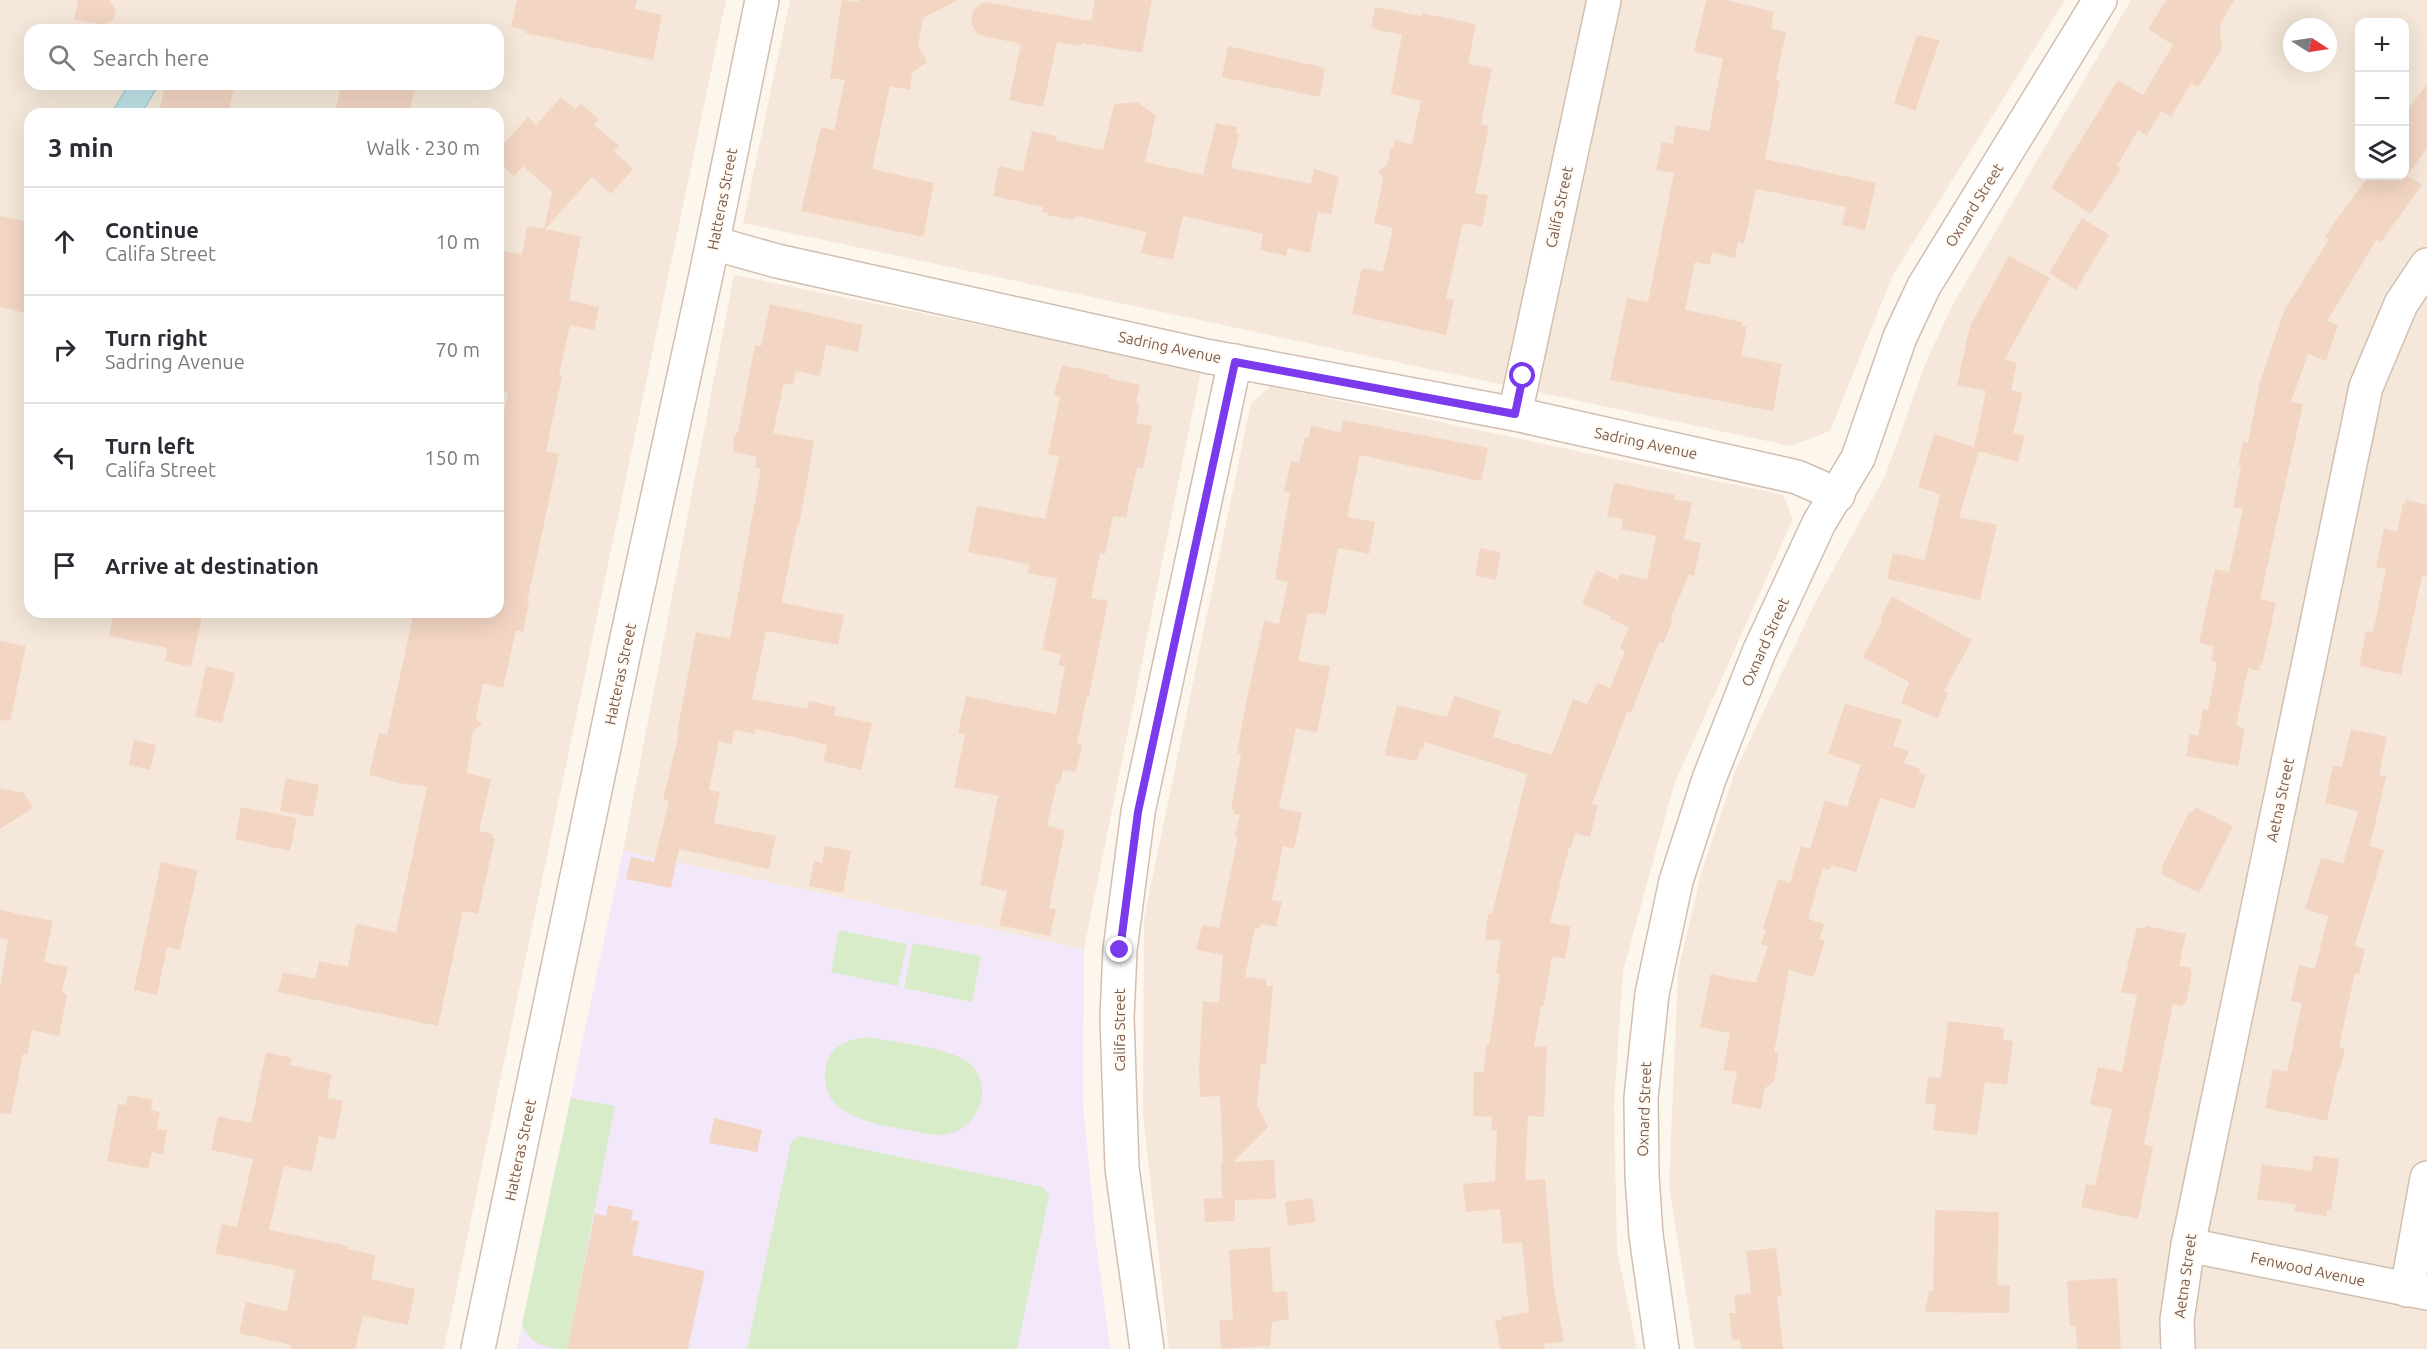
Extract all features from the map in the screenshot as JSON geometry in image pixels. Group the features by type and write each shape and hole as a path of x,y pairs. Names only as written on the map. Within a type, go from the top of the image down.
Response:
{"street":[{"name":"Hatteras Street","path":"478,1349 625,647 713,243 762,0"},
{"name":"Califa Street","path":"1515,414 1604,0"},
{"name":"Oxnard Street","path":"1662,1349 1646,1235 1642,1176 1641,1098 1654,982 1676,881 1709,779 1759,652 1819,523 1838,495 1858,458 1900,337 1924,286 2100,0"},
{"name":"Sadring Avenue","path":"713,243 777,261 1235,362 1515,414 1797,477 1838,495"},
{"name":"Aetna Street","path":"2178,1349 2177,1320 2188,1245 2366,387 2401,304 2427,265"},
{"name":"Califa Street","path":"1147,1349 1122,1168 1117,1017 1120,950 1138,812 1235,362"},
{"path":"2417,1292 2427,1178"},
{"name":"Fenwood Avenue","path":"2188,1245 2417,1292"}],"shaded area":[{"path":"0,0 726,0 444,1349 0,1349"},
{"path":"790,0 2065,0 1893,275 1830,431 1791,446 743,223"},
{"path":"2131,0 2427,0 2427,1349 1695,1349 1669,1187 1678,972 1701,874 1736,769 1817,599 1885,476 1926,362 1953,304"},
{"path":"734,275 1201,370 1084,949 623,851"},
{"path":"1271,386 1783,495 1793,519 1674,785 1623,971 1614,1105 1617,1250 1637,1349 1169,1349 1143,1114 1144,918 1251,403"},
{"path":"623,851 1084,949 1083,1102 1096,1241 1110,1349 517,1349"}],"green space":[{"path":"839,930 907,944 898,986 831,972"},
{"path":"913,943 981,956 972,1002 904,988"},
{"path":"868,1037 936,1049 960,1057 969,1063 978,1074 982,1086 977,1112 969,1123 958,1131 944,1135 929,1134 876,1124 843,1110 832,1099 825,1084 828,1058 842,1044"},
{"path":"571,1098 615,1106 567,1349 553,1348 534,1341 522,1324"},
{"path":"800,1136 1043,1187 1049,1196 1017,1349 747,1349 791,1142"}],"water":[{"path":"125,90 155,90 145,108 115,108"}],"building":[{"path":"78,0 109,0 116,11 114,19 106,24 74,19"},
{"path":"517,0 637,0 635,9 662,15 653,60 525,33 526,30 511,27"},
{"path":"842,0 857,2 859,0 958,0 923,18 918,45 927,62 912,73 910,90 890,86 872,169 934,183 923,237 801,211 821,127 834,130 845,80 830,78"},
{"path":"1095,0 1152,0 1142,53 1082,43 1081,46 1057,42 1043,107 1009,100 1021,44 978,35 971,24 973,10 984,2 1091,21"},
{"path":"1706,0 1726,0 1774,12 1771,29 1786,32 1776,80 1780,81 1765,159 1876,183 1865,230 1842,225 1846,207 1756,189 1744,244 1738,242 1735,258 1712,253 1710,265 1695,262 1685,310 1743,322 1742,326 1747,327 1741,356 1782,364 1773,411 1610,380 1627,298 1648,302 1674,173 1656,170 1662,142 1673,144 1676,125 1709,131 1723,58 1694,52"},
{"path":"2167,0 2234,0 2221,23 2222,49 2198,87 2191,83 2171,117 2161,111 2147,135 2138,130 2117,166 2121,168 2091,214 2051,188 2118,80 2143,95 2173,45 2148,29"},
{"path":"1375,7 1422,16 1422,13 1476,24 1468,64 1492,68 1481,124 1489,126 1475,193 1488,195 1482,227 1463,223 1446,298 1454,300 1446,335 1352,314 1361,271 1364,268 1383,272 1393,228 1374,223 1383,180 1379,170 1387,166 1395,140 1412,144 1421,100 1391,94 1402,35 1371,28"},
{"path":"1917,35 1940,40 1915,111 1894,103"},
{"path":"1228,46 1325,68 1320,97 1222,77"},
{"path":"2427,84 2427,148 2409,173 2409,126 2409,108"},
{"path":"164,90 234,90 229,108 160,108"},
{"path":"340,90 415,90 410,108 336,108"},
{"path":"561,97 575,109 581,104 599,119 594,125 619,146 614,151 633,169 611,194 592,177 545,229 581,236 569,300 599,307 594,330 570,325 546,451 559,454 527,602 529,603 523,632 516,630 503,688 483,683 476,718 482,724 473,731 467,773 491,779 479,831 493,834 492,837 495,838 478,914 463,911 438,1026 278,992 283,972 315,979 319,961 348,967 356,924 396,932 427,787 369,775 379,733 387,735 413,618 504,618 504,412 508,393 504,392 504,251 522,255 527,226 544,229 552,192 523,166 514,176 504,167 504,143 528,117 536,125"},
{"path":"1137,102 1156,115 1145,162 1203,175 1216,123 1237,127 1236,134 1239,134 1231,168 1311,184 1314,169 1339,176 1331,214 1318,212 1310,253 1288,248 1286,256 1260,250 1263,234 1183,216 1173,260 1141,253 1146,232 1077,216 1072,220 1048,215 1042,212 1043,207 993,196 999,166 1023,171 1032,131 1056,136 1055,140 1103,150 1114,104"},
{"path":"2409,177 2422,185 2381,242 2377,239 2327,321 2338,325 2326,361 2308,354 2291,402 2303,404 2260,599 2276,603 2262,665 2259,671 2248,668 2236,726 2245,728 2238,766 2186,756 2190,734 2198,736 2203,709 2208,710 2217,662 2211,661 2214,646 2199,643 2215,569 2229,572 2243,509 2233,507 2243,442 2248,443 2260,382 2285,309 2329,239 2325,237 2366,180 2409,180"},
{"path":"0,216 24,221 24,313 0,307"},
{"path":"2082,218 2109,235 2076,290 2049,273"},
{"path":"2009,256 2050,278 2004,360 2017,363 2011,390 2023,393 2013,433 2025,436 2018,462 1979,451 1959,517 1997,525 1980,600 1887,579 1893,553 1925,560 1940,494 1918,487 1934,434 1974,447 1986,391 1957,385 1970,326"},
{"path":"770,304 863,325 858,352 826,345 820,376 796,371 793,385 784,383 773,433 814,441 799,526 797,526 782,600 783,603 844,615 838,645 766,631 752,699 807,709 809,701 836,707 834,715 872,723 861,770 823,761 827,745 756,729 755,734 734,730 732,744 719,741 709,790 720,792 714,823 776,836 769,869 679,849 671,888 626,879 631,857 654,862 669,801 663,800 679,733 677,733 696,632 730,639 761,469 755,468 757,457 733,452 734,436 738,432 755,345 761,346"},
{"path":"1062,365 1109,375 1109,378 1140,385 1136,403 1140,404 1136,423 1152,426 1143,468 1137,467 1126,518 1113,516 1105,554 1100,553 1091,598 1108,601 1077,744 1082,745 1076,772 1063,770 1060,783 1057,783 1047,826 1065,830 1049,908 1056,909 1050,936 999,925 1007,891 980,885 998,796 954,787 965,734 958,733 966,696 1056,714 1065,667 1058,665 1061,654 1042,650 1057,579 1028,573 1029,564 968,552 977,506 1045,519 1059,456 1048,454 1060,397 1054,395"},
{"path":"1343,420 1488,448 1481,481 1360,455 1347,517 1375,522 1369,554 1338,548 1326,614 1308,613 1298,661 1330,667 1317,733 1296,728 1279,808 1302,813 1294,849 1283,846 1272,900 1282,902 1276,927 1261,924 1260,929 1255,928 1245,977 1266,979 1266,986 1273,986 1266,1064 1261,1063 1257,1105 1268,1127 1233,1162 1274,1160 1276,1199 1235,1200 1235,1221 1205,1222 1204,1199 1222,1198 1221,1162 1223,1162 1220,1096 1200,1097 1199,1068 1203,1001 1219,1003 1223,955 1196,950 1202,925 1219,928 1238,837 1235,836 1240,815 1233,814 1234,810 1231,810 1241,754 1237,753 1244,713 1264,621 1279,624 1288,582 1275,579 1290,492 1284,491 1291,461 1299,463 1305,437 1308,438 1311,426 1340,432"},
{"path":"1614,483 1675,495 1674,499 1692,502 1684,539 1701,543 1694,576 1689,574 1671,617 1673,618 1664,643 1659,642 1631,713 1627,712 1592,804 1598,805 1590,837 1575,833 1571,848 1569,848 1550,923 1571,927 1565,959 1552,957 1544,1005 1541,1007 1534,1046 1547,1047 1544,1117 1528,1116 1525,1181 1545,1179 1554,1289 1564,1341 1544,1344 1545,1349 1500,1349 1495,1321 1501,1320 1501,1317 1529,1312 1522,1242 1503,1244 1500,1209 1466,1212 1463,1184 1495,1181 1497,1130 1491,1130 1492,1117 1473,1116 1474,1072 1484,1072 1486,1045 1489,1045 1500,974 1496,973 1501,941 1485,939 1488,914 1492,914 1527,774 1425,742 1423,749 1420,749 1417,761 1385,755 1385,753 1397,705 1447,717 1454,696 1501,711 1493,737 1552,755 1573,699 1587,704 1597,683 1610,688 1625,651 1620,648 1629,627 1610,619 1611,616 1582,604 1596,570 1618,580 1620,574 1647,579 1656,536 1621,529 1623,519 1607,516"},
{"path":"2406,500 2427,505 2427,577 2422,576 2401,675 2359,666 2366,631 2373,632 2386,569 2376,567 2384,529 2397,532 2403,503 2405,504"},
{"path":"1480,548 1501,552 1496,580 1475,576"},
{"path":"1892,596 1972,640 1944,691 1948,693 1938,718 1901,703 1909,682 1863,657 1883,620 1880,619"},
{"path":"113,618 202,618 191,667 165,661 167,648 109,636"},
{"path":"0,641 26,646 10,721 0,720"},
{"path":"206,666 235,673 222,723 195,716"},
{"path":"1845,704 1902,720 1893,746 1909,751 1904,763 1926,774 1914,809 1880,798 1856,872 1831,865 1830,870 1823,868 1808,919 1824,924 1819,939 1825,940 1814,977 1789,970 1774,1053 1779,1053 1774,1082 1765,1088 1761,1109 1731,1103 1737,1072 1723,1070 1730,1033 1700,1027 1711,974 1756,983 1768,946 1761,944 1766,930 1763,929 1778,879 1790,883 1801,846 1810,849 1825,800 1847,807 1861,765 1828,754"},
{"path":"2351,729 2387,737 2379,775 2386,776 2370,846 2384,850 2355,945 2365,949 2359,974 2355,973 2339,1047 2345,1048 2327,1121 2265,1108 2273,1069 2287,1072 2302,1003 2291,1001 2299,965 2315,969 2328,916 2305,909 2321,857 2343,864 2358,811 2325,803 2333,765 2342,767"},
{"path":"134,740 156,745 150,770 129,765"},
{"path":"286,778 319,785 313,817 280,811"},
{"path":"0,788 24,793 33,808 0,829"},
{"path":"241,807 297,818 290,851 235,839"},
{"path":"2195,807 2233,826 2199,893 2161,874 2163,870 2161,868 2189,812 2192,813"},
{"path":"825,846 851,851 843,893 809,886 814,861 822,863"},
{"path":"161,862 198,870 180,950 167,947 157,995 134,990"},
{"path":"0,910 53,921 44,962 68,967 62,991 67,996 59,1036 32,1030 27,1054 23,1054 11,1114 0,1113 0,989 8,940 0,938"},
{"path":"2146,926 2186,934 2179,966 2191,968 2190,972 2192,972 2186,1003 2183,1003 2183,1006 2173,1004 2144,1144 2153,1147 2138,1219 2081,1207 2086,1184 2095,1186 2112,1109 2090,1104 2098,1067 2122,1072 2137,995 2121,992 2137,927 2145,929"},
{"path":"1948,1021 2004,1028 2003,1040 2013,1041 2007,1085 1985,1082 1977,1135 1933,1130 1936,1105 1925,1103 1928,1077 1941,1078"},
{"path":"266,1052 292,1058 290,1065 332,1074 327,1098 343,1101 335,1140 319,1136 312,1172 284,1166 269,1230 348,1246 347,1249 376,1255 371,1279 415,1289 408,1325 363,1316 355,1349 290,1349 291,1345 239,1333 246,1302 287,1311 295,1270 215,1253 222,1224 237,1227 253,1159 211,1150 218,1116 251,1123"},
{"path":"128,1095 153,1100 151,1110 160,1112 157,1129 167,1130 163,1155 152,1152 148,1169 107,1161 118,1104 126,1105"},
{"path":"714,1118 762,1130 757,1152 709,1143"},
{"path":"2314,1155 2339,1159 2331,1211 2327,1211 2327,1216 2294,1211 2296,1205 2257,1199 2262,1164 2312,1171"},
{"path":"1312,1198 1316,1222 1288,1226 1285,1202"},
{"path":"608,1205 633,1210 631,1220 639,1221 632,1255 705,1271 688,1349 567,1349 595,1213 606,1216"},
{"path":"1935,1210 1999,1212 1997,1285 2010,1286 2009,1313 1925,1312 1929,1291 1933,1291"},
{"path":"1270,1247 1273,1292 1287,1291 1289,1319 1272,1322 1270,1346 1221,1349 1219,1320 1233,1320 1229,1250"},
{"path":"1776,1248 1782,1296 1777,1296 1783,1349 1741,1349 1740,1339 1732,1340 1729,1313 1736,1313 1734,1295 1751,1293 1746,1251"},
{"path":"2117,1278 2121,1349 2077,1349 2076,1326 2070,1326 2067,1281"}],"route":[{"path":"1120,950 1138,812 1235,362 1515,414 1523,376"}]}
